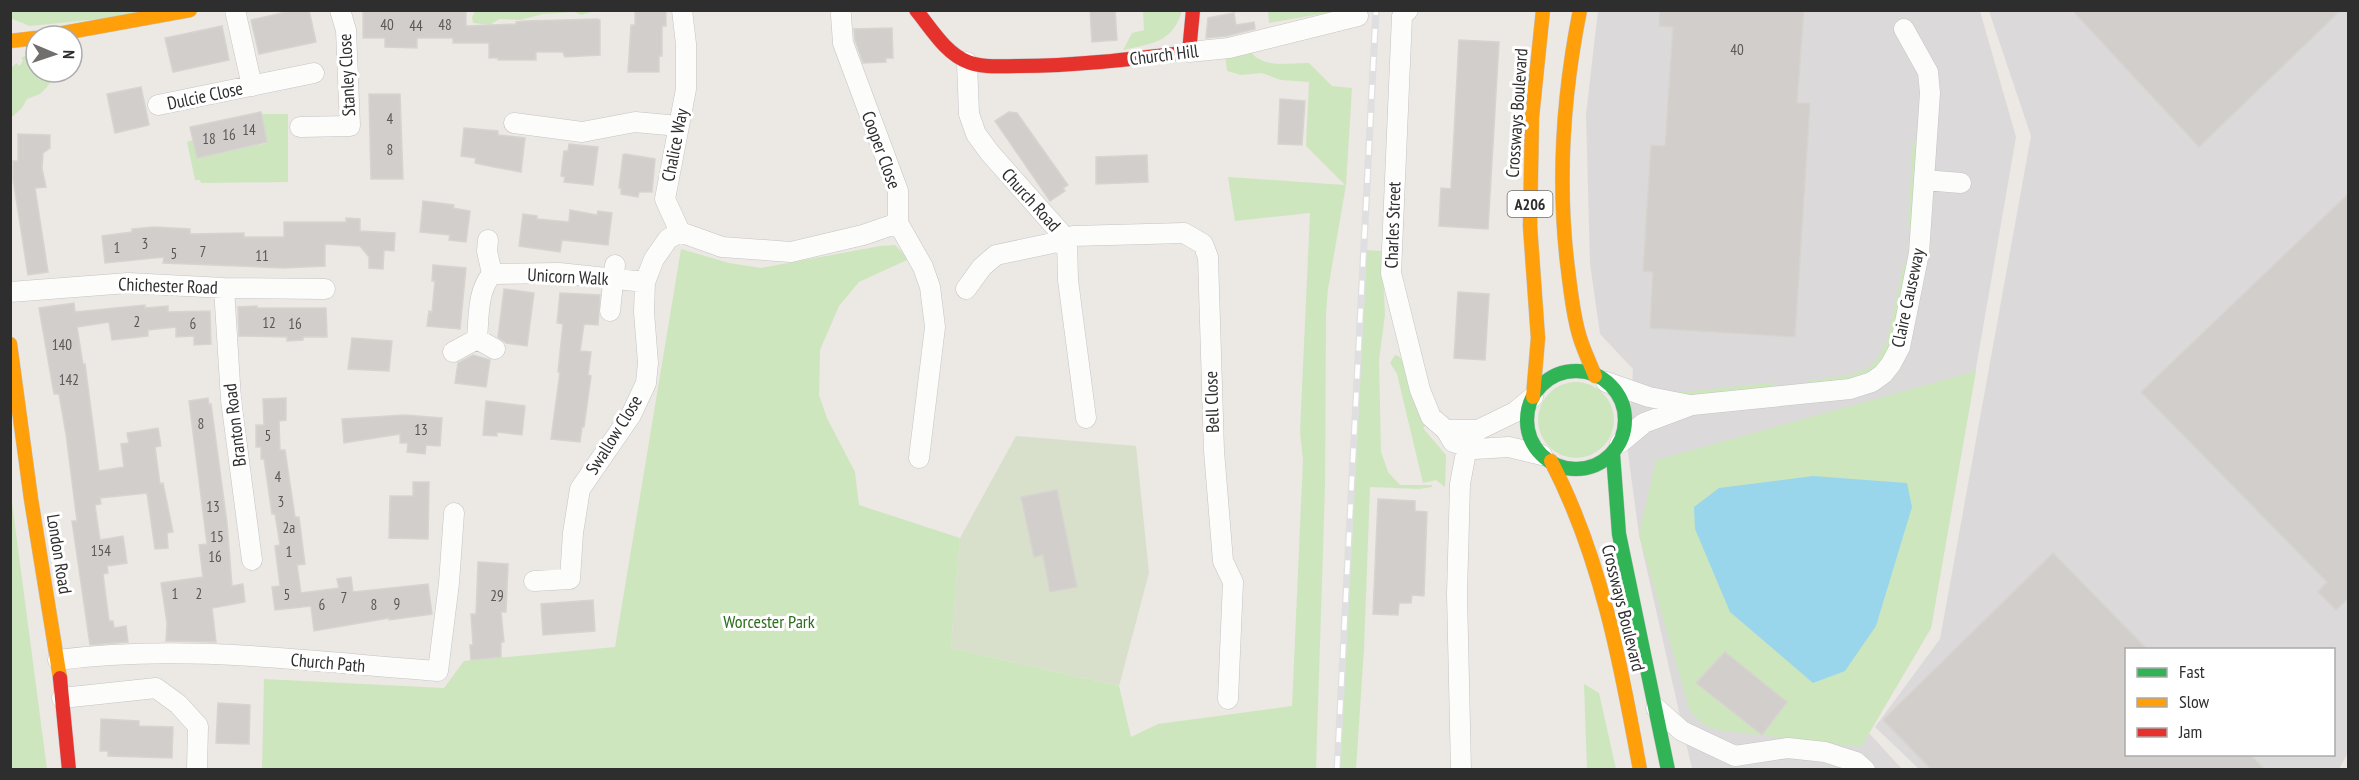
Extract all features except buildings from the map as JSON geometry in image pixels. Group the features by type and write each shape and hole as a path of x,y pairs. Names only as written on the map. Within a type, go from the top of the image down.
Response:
{"main road":[{"path":"84,29 190,10"},
{"path":"916,10 951,52 967,62"},
{"path":"1189,52 1193,10"},
{"name":"Crossways Boulevard","path":"1533,397 1538,332 1530,219 1531,127 1543,10"},
{"name":"A206","path":"1580,10 1572,50 1562,148 1565,245 1573,309 1580,338 1601,379"},
{"name":"Church Hill","path":"967,62 995,66 1077,65 1189,52"},
{"name":"London Road","path":"10,344 31,499 58,660 69,770"},
{"path":"1581,372 1601,379 1620,396 1624,409 1624,428 1616,449 1594,466 1584,468 1565,467 1547,458 1533,444 1527,429 1528,412 1533,397 1543,384 1559,373 1581,372"},
{"name":"Crossways Boulevard","path":"1616,449 1613,493 1618,534 1668,770"},
{"name":"Crossways Boulevard","path":"1547,458 1573,505 1595,566 1632,723 1640,770"}],"street":[{"name":"Dulcie Close","path":"235,10 252,86"},
{"name":"Stanley Close","path":"300,127 350,126 346,30 340,10"},
{"name":"Chalice Way","path":"680,232 665,200 686,89 686,44 682,10"},
{"name":"Charles Street","path":"1408,10 1402,16 1390,273 1425,406 1435,421 1446,430 1453,442 1467,447"},
{"name":"Cooper Close","path":"842,15 843,43 897,191 898,223 923,267 934,307 933,349 919,458"},
{"name":"Church Hill","path":"1189,52 1225,49 1358,16"},
{"name":"Claire Causeway","path":"1616,449 1644,423 1692,405 1850,389 1872,382 1892,364 1900,347 1919,253 1930,93 1928,72 1904,29"},
{"name":"Church Road","path":"967,62 969,114 976,134 1067,240 1068,280 1086,418"},
{"name":"Dulcie Close","path":"158,105 314,74"},
{"path":"514,123 582,132 634,122 679,126"},
{"path":"1924,180 1961,183"},
{"path":"680,232 722,247 790,252 863,235 898,223"},
{"name":"Swallow Close","path":"534,581 570,579 573,533 580,489 631,415 645,383 648,354 644,312 645,282 654,259 668,239 680,232"},
{"name":"Bell Close","path":"1067,240 1073,236 1179,232 1197,239 1207,249 1214,451 1223,561 1233,582 1228,699"},
{"path":"966,289 982,267 996,255 1067,240"},
{"path":"477,339 484,283 492,274 485,247"},
{"path":"610,310 614,272"},
{"name":"Unicorn Walk","path":"492,274 614,272 645,282"},
{"name":"Chichester Road","path":"10,292 128,283 224,288 325,289"},
{"name":"Branton Road","path":"224,288 231,400 252,560"},
{"path":"477,339 495,349"},
{"path":"453,352 477,339"},
{"name":"Claire Causeway","path":"1601,379 1649,398 1692,405"},
{"path":"1446,430 1480,429 1516,411 1533,397"},
{"path":"1461,770 1457,582 1460,477 1467,447 1477,449 1509,447 1547,458"},
{"name":"Church Path","path":"58,660 121,654 164,654 266,658 438,671 449,583 454,513"},
{"path":"62,698 156,688 178,704 198,726 197,770"},
{"path":"1656,708 1682,731 1730,763 1788,748 1825,752 1856,762 1865,770"}],"shaded area":[{"path":"1598,11 1980,11 2016,137 1931,628 1869,733 1902,769 1692,769 1639,535 1628,453 1633,369 1600,334 1590,264 1586,114"},
{"path":"1989,11 2348,11 2348,753 2339,769 1919,769 1875,727 1940,639 2031,136"}],"green space":[{"path":"11,10 179,11 50,24 25,24 12,19"},
{"path":"475,10 595,11 581,15 575,12 543,14 520,20 499,19 490,25 473,23 472,17"},
{"path":"1268,10 1338,10 1338,11 1269,23"},
{"path":"1143,11 1182,11 1178,22 1167,36 1152,43 1123,50 1132,33 1144,30"},
{"name":"Worcester Park","path":"1249,50 1269,63 1309,63 1332,86 1352,88 1346,185 1326,313 1325,487 1316,769 262,770 264,679 444,688 464,661 615,647 681,249 729,263 761,268 895,245 909,259 859,282 839,306 820,350 819,395 827,418 855,472 859,505 960,538 951,648 1119,686 1131,737 1158,724 1292,706 1303,460 1300,432 1310,213 1235,221 1228,177 1345,185 1306,146 1309,82 1281,80 1262,73 1241,75 1227,71 1225,54"},
{"path":"24,56 24,84 49,84 40,94 27,99 22,108 11,118 10,69 16,63 20,66 23,60 21,58"},
{"path":"261,114 288,114 288,182 201,183 200,180 195,180 187,142 193,140 197,158 267,143"},
{"path":"1913,139 1918,147 1912,227 1908,228"},
{"path":"1365,250 1382,251 1385,315 1379,360 1381,452 1388,472 1400,485 1432,485 1432,487 1419,489 1370,487 1364,649 1356,769 1339,770"},
{"path":"1904,262 1908,267 1897,318 1890,344 1880,363 1863,375 1851,379 1819,383 1804,381 1850,375 1866,369 1876,361 1887,340"},
{"path":"1395,355 1400,357 1404,364 1426,425 1423,428 1446,455 1445,487 1436,480 1423,483 1397,374 1390,363"},
{"path":"1976,371 1931,628 1861,747 1716,730 1703,724 1690,711 1639,535 1656,460"},
{"path":"1576,382 1590,385 1603,393 1611,406 1614,420 1611,434 1603,447 1590,455 1576,458 1562,455 1549,447 1541,434 1538,420 1541,406 1549,393 1562,385"},
{"path":"1778,382 1769,388 1691,396 1675,393"},
{"path":"1016,436 1136,446 1149,573 1119,686 951,648 960,538"},
{"path":"11,495 47,769 11,769"},
{"path":"1584,684 1599,693 1616,769 1587,769"}],"water":[{"path":"1813,476 1907,483 1912,507 1876,626 1845,671 1813,683 1730,612 1695,529 1694,507 1719,488"}],"railway":[{"path":"1337,770 1376,10"}],"traffic: fast":[{"path":"1576,371 1595,375 1611,385 1621,401 1625,420 1621,439 1611,455 1595,465 1576,469 1557,465 1541,455 1531,439 1527,420 1531,401 1541,385 1557,375 1576,371"},
{"path":"1613,454 1619,534 1668,770"}],"traffic: slow":[{"path":"84,29 190,10"},
{"path":"1533,397 1538,338 1530,226 1532,117 1543,10"},
{"path":"1580,10 1566,107 1562,172 1563,205 1574,313 1582,343 1595,376"},
{"path":"10,41 24,39"},
{"path":"10,344 31,499 60,678"},
{"path":"1551,461 1583,535 1596,573 1617,651 1640,770"}],"traffic: jam":[{"path":"916,10 952,53 968,62 986,66 1040,66 1125,60 1189,52 1193,10"},
{"path":"60,678 69,770"}]}
